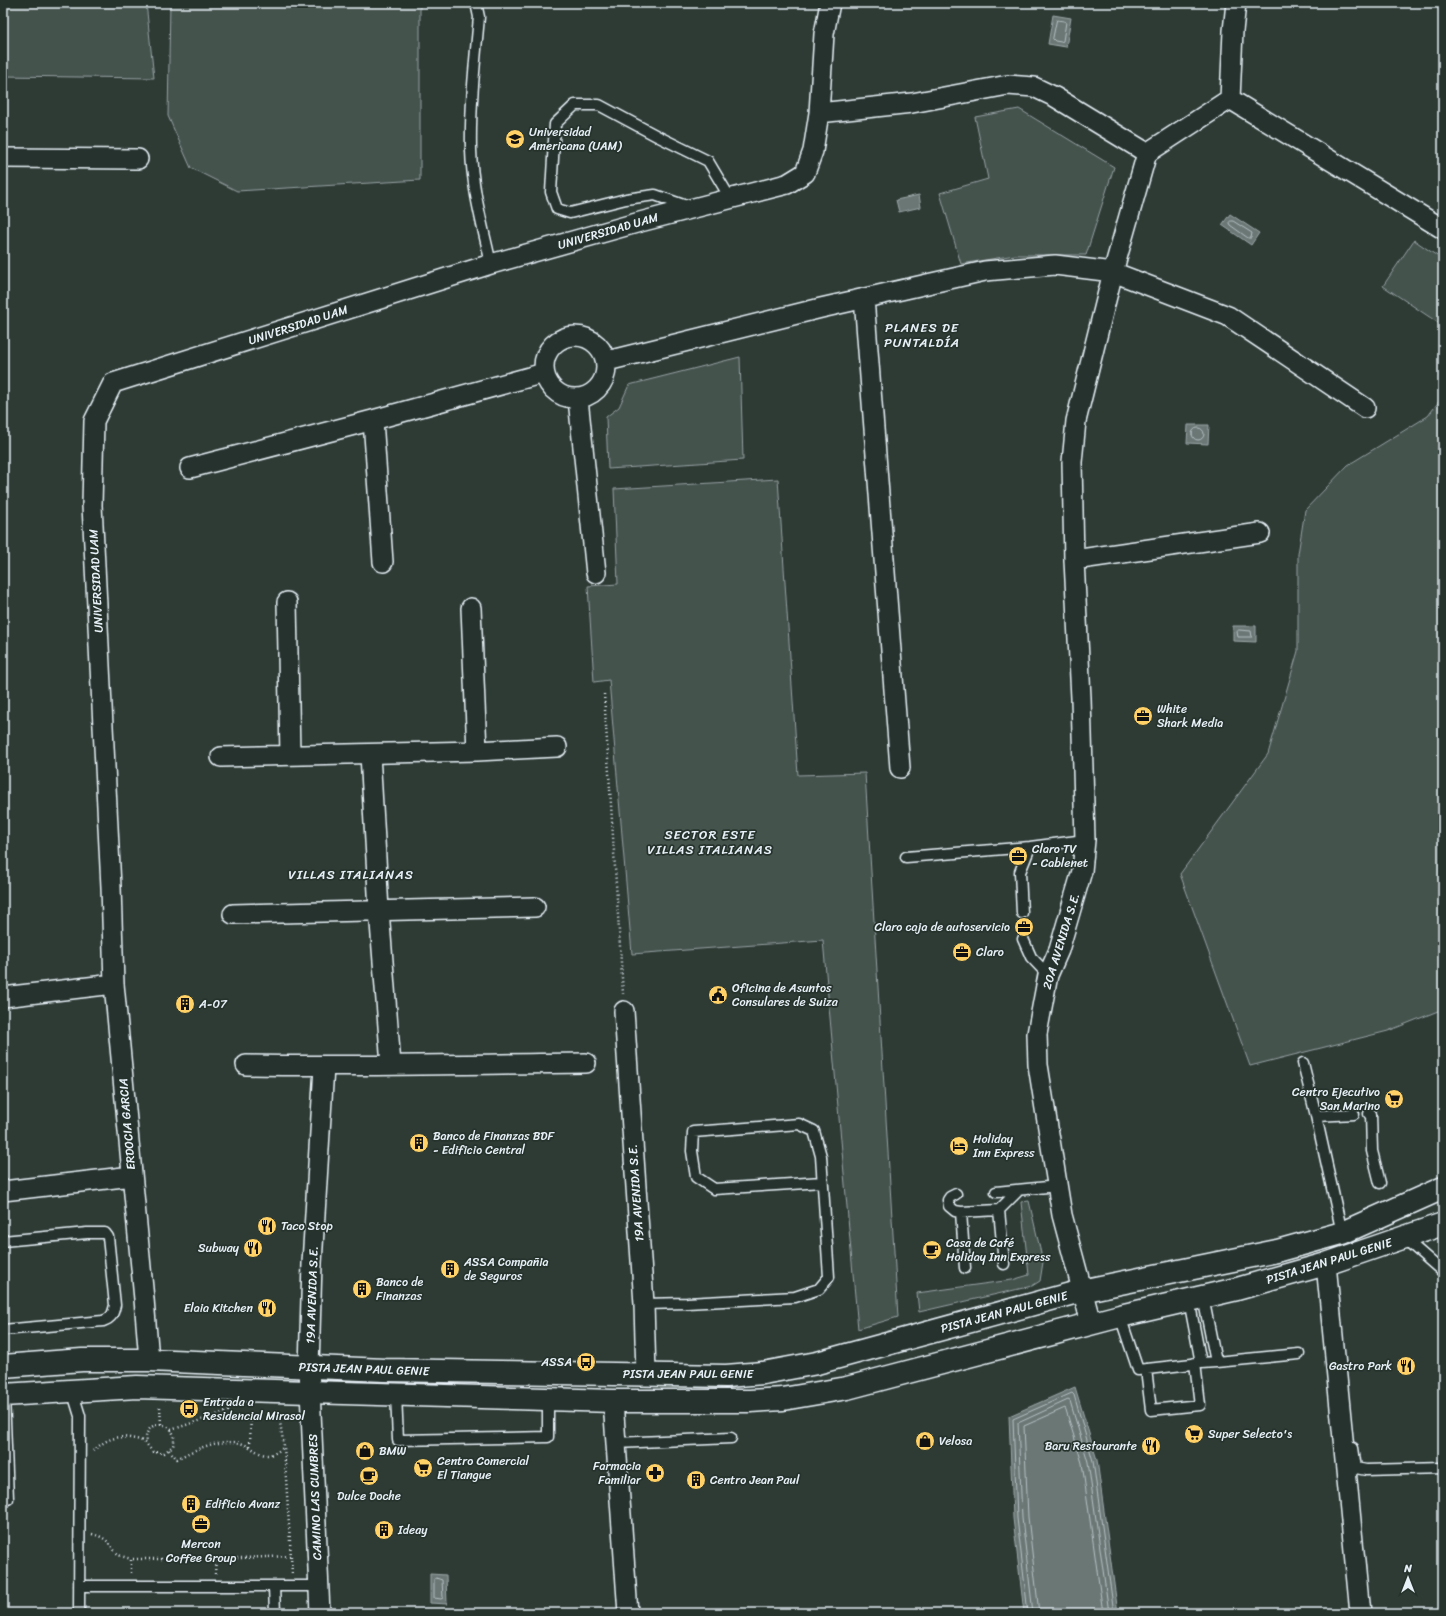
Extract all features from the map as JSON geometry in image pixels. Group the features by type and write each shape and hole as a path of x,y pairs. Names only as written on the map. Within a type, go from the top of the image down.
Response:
{"main road":[{"name":"PISTA JEAN PAUL GENIE","path":"4,1395 72,1390 310,1380 316,1383 326,1380 444,1380 482,1372 646,1375 733,1375 763,1373 817,1363 1081,1292 1277,1251 1342,1233 1443,1188"},
{"name":"PISTA JEAN PAUL GENIE","path":"3,1366 82,1360 149,1360 310,1380 396,1394 613,1401 755,1401 808,1395 847,1388 1091,1323 1196,1298 1330,1263 1443,1224"},
{"path":"511,1397 542,1389 632,1389 639,1385 646,1375 652,1386 659,1389 771,1389 808,1395"}],"street":[{"name":"UNIVERSIDAD UAM","path":"111,887 92,505 94,421 113,383 491,264 692,208 787,184 805,173 813,151 818,114 824,34 830,3"},
{"path":"1230,99 1233,31 1236,3"},
{"path":"818,114 912,103 1008,85 1034,87 1055,97 1147,153 1230,99"},
{"path":"1230,99 1443,228"},
{"name":"20A AVENIDA S.E.","path":"1091,1323 1081,1292 1062,1215 1038,1065 1037,1034 1048,975 1059,950 1082,871 1085,840 1081,698 1074,560 1072,462 1076,421 1113,272 1147,153"},
{"path":"3,158 138,159"},
{"path":"606,361 864,298 985,271 1055,265 1113,272 1228,316 1365,408"},
{"path":"864,298 900,768"},
{"path":"575,336 595,342 602,350 606,361 607,371 604,382 598,390 588,396 578,399 562,397 550,387 544,373 544,362 547,352 554,344 564,338 575,336"},
{"path":"190,468 544,373"},
{"path":"578,399 596,573"},
{"path":"373,420 384,562"},
{"path":"1074,560 1260,533"},
{"path":"287,602 290,755"},
{"path":"471,608 477,751"},
{"path":"221,758 477,751 557,747"},
{"path":"370,754 379,910 391,1065"},
{"name":"ERDOCIA GARCIA","path":"111,887 114,984 149,1360"},
{"path":"233,914 535,907"},
{"path":"3,997 114,984"},
{"name":"19A AVENIDA S.E.","path":"624,1011 644,1304 646,1375"},
{"path":"246,1065 324,1067 586,1063"},
{"name":"19A AVENIDA S.E.","path":"310,1380 312,1263 324,1067"},
{"path":"3,1191 132,1176"},
{"path":"1330,1263 1360,1613"},
{"name":"CAMINO LAS CUMBRES","path":"310,1380 320,1613"},
{"path":"613,1401 628,1613"}],"lane":[{"path":"476,3 479,17 471,104 471,152 476,194 491,264"},
{"path":"692,208 655,195 626,199 570,213 557,209 551,192 555,124 575,105 599,105 708,161 730,198"},
{"path":"906,857 1030,847 1085,840"},
{"path":"1022,914 1020,872 1030,847"},
{"path":"1024,939 1030,957 1048,975"},
{"path":"1303,1063 1342,1233"},
{"path":"1316,1116 1354,1114"},
{"path":"1369,1114 1371,1114 1372,1151 1380,1183"},
{"path":"644,1304 795,1297 819,1290 829,1277 822,1182 820,1156 814,1131 799,1124 693,1132 692,1151 696,1177 714,1189 822,1182"},
{"path":"996,1192 1058,1186"},
{"path":"956,1194 948,1200 949,1206 955,1211 961,1212 999,1210 1018,1191"},
{"path":"999,1210 1004,1264"},
{"path":"961,1212 965,1268"},
{"path":"3,1241 99,1232 105,1233 108,1237 115,1305 114,1313 110,1318 103,1321 3,1330"},
{"path":"1403,1238 1443,1272"},
{"path":"1330,1263 1356,1468 1366,1470 1443,1468"},
{"path":"1196,1298 1216,1362"},
{"path":"1146,1369 1151,1410 1200,1405 1196,1298"},
{"path":"1120,1316 1138,1370 1299,1354"},
{"path":"72,1390 80,1416 79,1613"},
{"path":"396,1394 398,1440 548,1437 548,1398"},
{"path":"3,1499 8,1499 4,1395"},
{"path":"616,1443 731,1438"},
{"path":"79,1586 318,1586"},
{"path":"274,1586 275,1613"}],"path":[{"path":"604,694 624,1011"},
{"path":"153,1406 160,1406 161,1424"},
{"path":"224,1410 238,1410"},
{"path":"171,1430 231,1410"},
{"path":"245,1410 258,1410"},
{"path":"250,1446 252,1410"},
{"path":"271,1410 277,1411 279,1416 284,1447 292,1574 274,1586"},
{"path":"80,1469 93,1451 102,1443 113,1438 123,1436 138,1439 146,1443 153,1452 164,1453 173,1446 174,1440 171,1430 161,1424"},
{"path":"146,1443 145,1437 147,1432 151,1428 161,1424"},
{"path":"169,1450 177,1459 203,1447 233,1441 250,1446 267,1456 271,1456 284,1447"},
{"path":"80,1533 101,1536 108,1540 120,1555 131,1559 216,1559 291,1556"},
{"path":"131,1559 131,1586"},
{"path":"215,1586 216,1559"}],"shaded area":[{"path":"3,3 146,3 154,78 3,76"},
{"path":"170,3 420,3 420,180 237,191 191,168 168,116"},
{"path":"1019,109 1114,167 1086,255 1015,255 961,264 940,193 988,179 975,117"},
{"path":"1414,240 1443,260 1443,326 1383,286"},
{"path":"740,357 743,460 608,469 606,417 619,407 629,385"},
{"path":"1443,396 1443,1009 1388,1031 1250,1066 1180,874 1268,754 1298,651 1298,554 1305,510 1348,465 1428,416"},
{"path":"778,479 798,775 865,773 898,1317 858,1329 823,940 632,954 609,680 594,682 588,586 618,584 614,489"},
{"path":"1029,1201 1043,1262 1040,1281 1032,1286 919,1312 917,1293 1012,1280 1029,1275 1021,1202"}],"water":[{"path":"1053,15 1071,18 1066,47 1048,44"},
{"path":"919,195 921,207 899,212 896,200"},
{"path":"1230,214 1259,233 1251,245 1222,225"},
{"path":"1188,425 1209,425 1208,444 1187,443"},
{"path":"1233,626 1256,626 1256,642 1233,641"},
{"path":"1075,1387 1097,1460 1118,1613 1024,1613 1013,1518 1009,1416"},
{"path":"430,1574 446,1575 447,1604 430,1603"}],"place":[{"name":"Universidad Americana (UAM)","path":"515,139"},
{"name":"White Shark Media","path":"1143,716"},
{"name":"Claro TV - Cablenet","path":"1018,856"},
{"name":"Claro caja de autoservicio","path":"1024,927"},
{"name":"Claro","path":"962,952"},
{"name":"Oficina de Asuntos Consulares de Suiza","path":"718,995"},
{"name":"A-07","path":"185,1004"},
{"name":"Centro Ejecutivo San Marino","path":"1394,1099"},
{"name":"Banco de Finanzas BDF - Edificio Central","path":"419,1143"},
{"name":"Holiday Inn Express","path":"959,1146"},
{"name":"Taco Stop","path":"267,1226"},
{"name":"Subway","path":"253,1248"},
{"name":"Casa de Café Holiday Inn Express","path":"932,1250"},
{"name":"ASSA Compañia de Seguros","path":"450,1269"},
{"name":"Banco de Finanzas","path":"362,1289"},
{"name":"Elaia Kitchen","path":"267,1308"},
{"name":"ASSA","path":"586,1362"},
{"name":"Gastro Park","path":"1406,1366"},
{"name":"Entrada a Residencial Mirasol","path":"189,1409"},
{"name":"Super Selecto's","path":"1194,1434"},
{"name":"Velosa","path":"925,1441"},
{"name":"Baru Restaurante","path":"1151,1446"},
{"name":"BMW","path":"365,1451"},
{"name":"Centro Comercial El Tiangue","path":"423,1468"},
{"name":"Farmacia Familiar","path":"655,1473"},
{"name":"Dulce Doche","path":"369,1476"},
{"name":"Centro Jean Paul","path":"696,1480"},
{"name":"Edificio Avanz","path":"191,1504"},
{"name":"Mercon Coffee Group","path":"201,1524"},
{"name":"Ideay","path":"384,1530"}],"district":[{"name":"PLANES DE PUNTALDÍA","path":"922,334"},
{"name":"SECTOR ESTE VILLAS ITALIANAS","path":"710,842"},
{"name":"VILLAS ITALIANAS","path":"351,874"}]}
